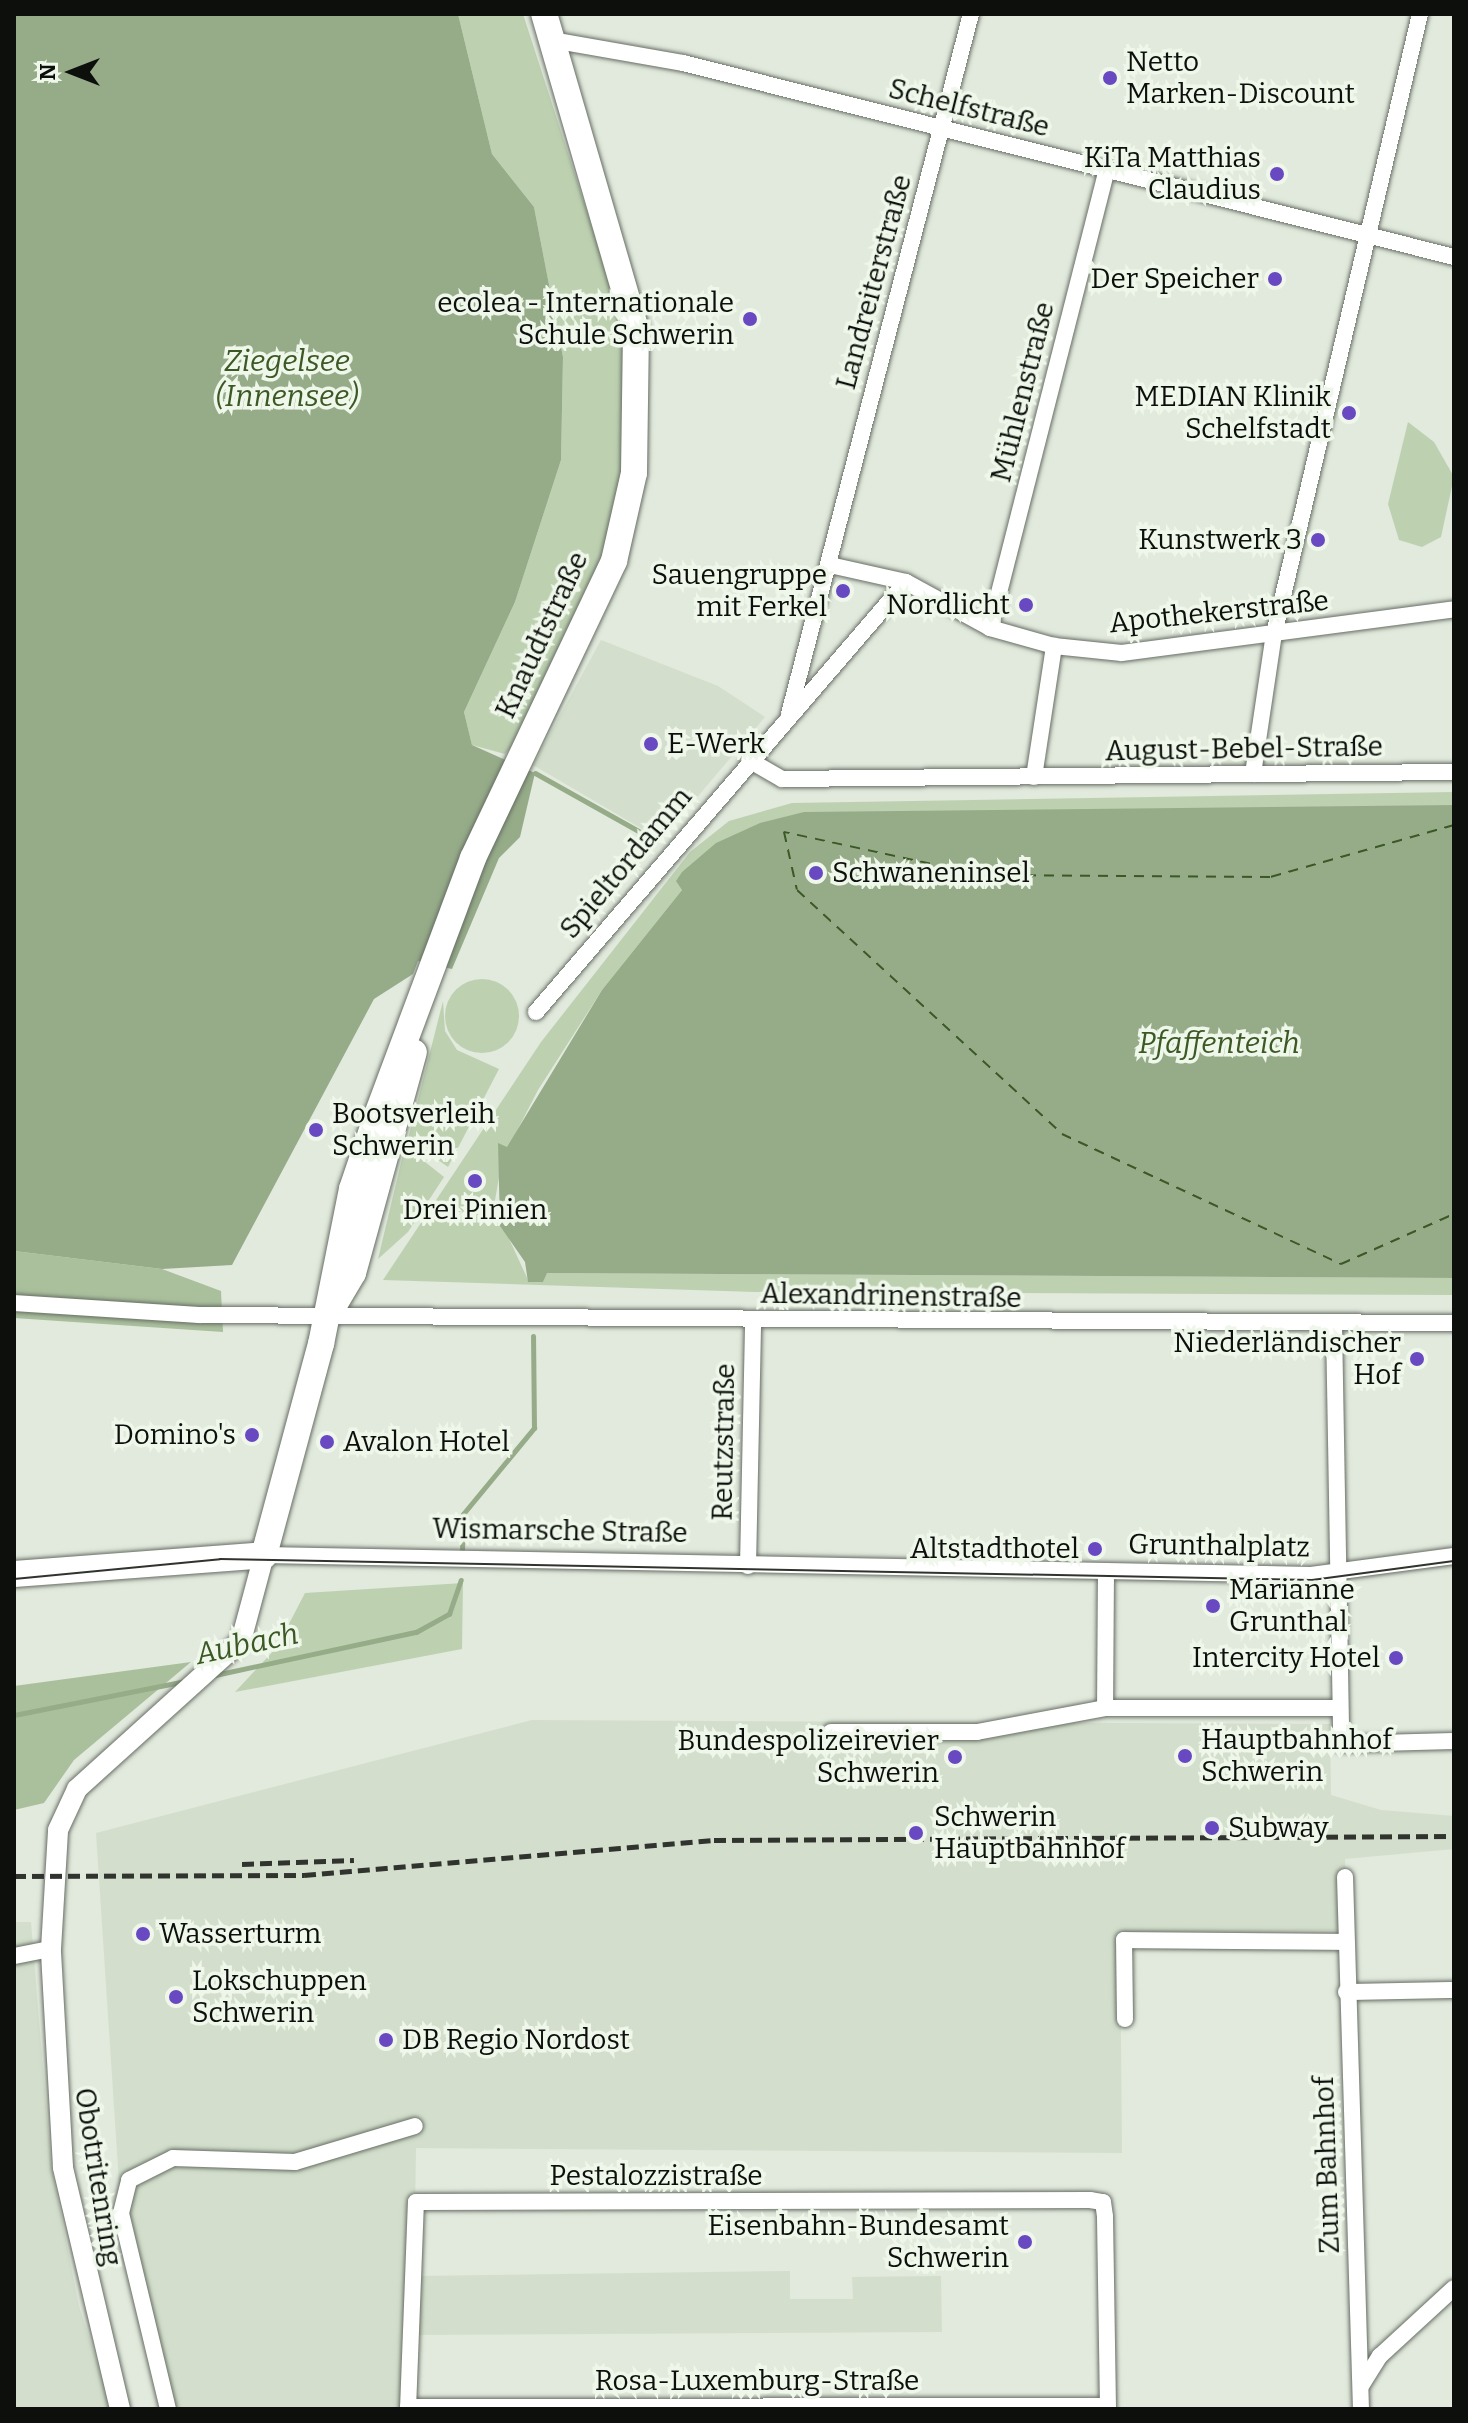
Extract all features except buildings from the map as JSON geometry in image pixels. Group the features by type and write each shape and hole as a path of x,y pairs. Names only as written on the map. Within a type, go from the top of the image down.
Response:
{"main road":[{"name":"Knaudtstraße","path":"264,1555 327,1316 352,1189 430,979 517,762 614,561 634,473 638,396 636,330 544,14"},
{"name":"Wismarsche Straße","path":"14,1574 264,1555"}],"street":[{"name":"Landreiterstraße","path":"789,714 971,14"},
{"path":"1253,774 1274,634 1372,237 1420,14"},
{"name":"Schelfstraße","path":"552,40 645,54 1454,257"},
{"name":"Mühlenstraße","path":"990,628 1107,169"},
{"name":"Apothekerstraße","path":"830,565 906,582 990,628 1054,646 1122,653 1454,609"},
{"name":"Spieltordamm","path":"536,1012 749,760 906,582"},
{"path":"1034,777 1054,646"},
{"name":"August-Bebel-Straße","path":"749,760 782,779 1454,772"},
{"name":"Alexandrinenstraße","path":"14,1303 71,1312 327,1316 1334,1325 1454,1323"},
{"name":"Reutzstraße","path":"748,1566 753,1320"},
{"path":"1334,1325 1338,1573 1454,1556"},
{"name":"Wismarsche Straße","path":"264,1555 1106,1571"},
{"name":"Obotritenring","path":"120,2409 63,2167 51,1949 58,1830 77,1789 241,1641 252,1618 264,1555"},
{"name":"Grunthalplatz","path":"1105,1708 1106,1571 1338,1573 1341,1744 1446,1741"},
{"path":"831,1732 977,1732 1105,1708 1340,1708"},
{"name":"Zum Bahnhof","path":"1345,1877 1346,1992 1361,2409"},
{"path":"1125,2019 1124,1940 1346,1942"},
{"path":"14,1956 51,1949"},
{"path":"1346,1992 1454,1990"},
{"path":"168,2409 121,2213 129,2180 173,2158 295,2162 415,2126"},
{"name":"Pestalozzistraße","path":"408,2408 416,2202 1103,2202 1107,2407"},
{"path":"1361,2386 1380,2356 1454,2288"},
{"name":"Rosa-Luxemburg-Straße","path":"408,2408 1107,2407"}],"shaded area":[{"path":"458,14 523,14 624,326 630,433 608,554 520,738 505,754 472,745 464,712 515,602 561,460 563,357 534,207 492,154"},
{"path":"1408,422 1434,442 1454,477 1441,537 1422,547 1399,540 1388,504"},
{"path":"601,640 718,686 765,717 661,840 533,765"},
{"path":"1454,792 1454,805 682,890 602,990 538,1090 502,1160 494,1206 529,1282 543,1282 546,1273 1454,1278 1454,1295 755,1292 383,1280 541,1042 690,852 729,821 792,803"},
{"path":"475,979 489,979 503,985 513,995 519,1016 513,1037 503,1047 489,1053 475,1053 461,1047 451,1037 445,1023 445,1009 451,995 461,985"},
{"path":"443,1001 445,1031 457,1050 499,1069 448,1167 408,1139"},
{"path":"405,1146 444,1177 408,1232 378,1259"},
{"path":"14,1251 162,1269 221,1291 223,1332 14,1318"},
{"path":"463,1583 462,1649 235,1692 277,1647 305,1593"},
{"path":"191,1662 74,1760 44,1803 14,1810 14,1686"},
{"path":"532,1720 1330,1724 1331,1795 1381,1810 1454,1816 1454,1849 1345,1859 1346,1930 1120,1932 1122,2153 416,2148 414,2276 790,2271 790,2299 853,2299 852,2277 941,2276 942,2332 411,2335 408,2409 168,2409 121,2213 96,1833"},
{"path":"14,1922 31,1922 51,2165 79,2306 112,2409 14,2409"}],"water":[{"name":"Ziegelsee (Innensee)","path":"14,14 458,14 492,154 534,207 563,357 561,460 515,602 464,712 472,745 535,773 520,837 499,858 452,969 418,961 413,974 374,999 232,1265 162,1269 14,1251"},
{"name":"Pfaffenteich","path":"1454,805 1454,1278 547,1273 543,1282 528,1282 525,1262 500,1226 498,1143 507,1147 602,990 682,890 676,881 682,872 716,843 760,823 804,812"}],"waterway":[{"path":"535,773 656,841"},
{"name":"Aubach","path":"462,1550 463,1514 534,1428 533,1336"},
{"name":"Aubach","path":"215,1675 416,1632 449,1614 461,1580"},
{"name":"Aubach","path":"14,1715 186,1681"}],"ferry route":[{"path":"1454,825 1270,877 983,875 784,832 797,890 1062,1134 1341,1264 1454,1214"}],"tram line":[{"path":"14,1579 220,1559 1312,1580 1454,1561"}],"railway":[{"path":"14,1876 304,1875 714,1840 1454,1836"},
{"path":"242,1864 354,1860"}],"place":[{"name":"Netto Marken-Discount","path":"1110,78"},
{"name":"KiTa Matthias Claudius","path":"1277,174"},
{"name":"Der Speicher","path":"1275,279"},
{"name":"ecolea - Internationale Schule Schwerin","path":"750,319"},
{"name":"MEDIAN Klinik Schelfstadt","path":"1349,413"},
{"name":"Kunstwerk 3","path":"1318,540"},
{"name":"Sauengruppe mit Ferkel","path":"843,591"},
{"name":"Nordlicht","path":"1026,605"},
{"name":"E-Werk","path":"651,744"},
{"name":"Schwaneninsel","path":"816,873"},
{"name":"Bootsverleih Schwerin","path":"316,1130"},
{"name":"Drei Pinien","path":"475,1181"},
{"name":"Niederländischer Hof","path":"1417,1359"},
{"name":"Domino's","path":"252,1435"},
{"name":"Avalon Hotel","path":"327,1442"},
{"name":"Altstadthotel","path":"1095,1549"},
{"name":"Marianne Grunthal","path":"1213,1606"},
{"name":"Intercity Hotel","path":"1396,1658"},
{"name":"Hauptbahnhof Schwerin","path":"1185,1756"},
{"name":"Bundespolizeirevier Schwerin","path":"955,1757"},
{"name":"Subway","path":"1212,1828"},
{"name":"Schwerin Hauptbahnhof","path":"916,1833"},
{"name":"Wasserturm","path":"143,1934"},
{"name":"Lokschuppen Schwerin","path":"176,1997"},
{"name":"DB Regio Nordost","path":"386,2040"},
{"name":"Eisenbahn-Bundesamt Schwerin","path":"1025,2242"}]}
